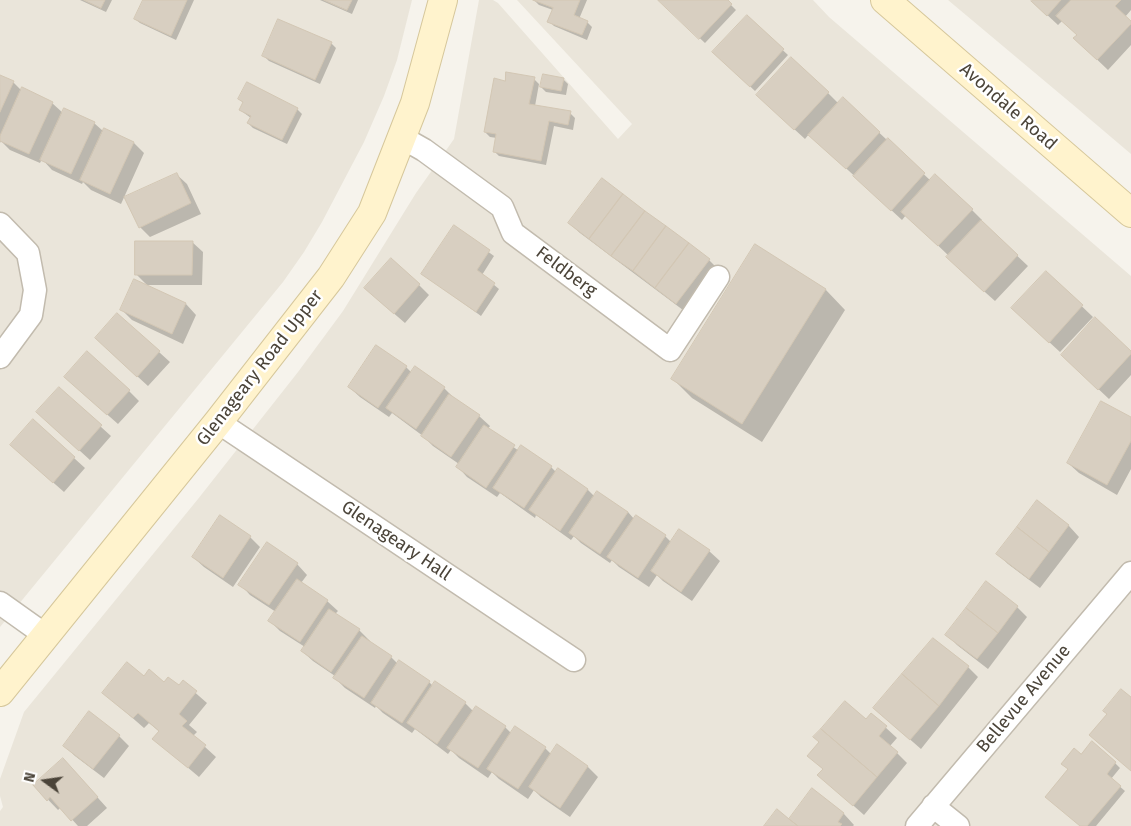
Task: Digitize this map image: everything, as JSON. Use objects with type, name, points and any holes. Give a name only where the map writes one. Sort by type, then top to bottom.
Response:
[{"type":"main road","name":"Glenageary Road Upper","points":[[0,692],[218,422],[331,277],[372,213],[415,103],[443,0]]},
{"type":"main road","name":"Avondale Road","points":[[884,0],[1131,213]]},
{"type":"street","name":"Feldberg","points":[[401,137],[424,150],[502,207],[513,233],[670,350],[718,277]]},
{"type":"street","points":[[0,224],[28,253],[35,290],[31,315],[0,357]]},
{"type":"street","name":"Glenageary Hall","points":[[218,422],[574,660]]},
{"type":"street","name":"Bellevue Avenue","points":[[916,826],[1131,573]]},
{"type":"street","points":[[0,603],[45,635]]},
{"type":"street","points":[[933,806],[958,826]]},
{"type":"shaded area","points":[[0,0],[412,0],[397,60],[384,96],[364,142],[304,252],[283,282],[0,627]]},
{"type":"shaded area","points":[[479,0],[493,0],[498,3],[618,139],[632,124],[517,0],[813,0],[829,17],[1131,276],[1131,826],[0,826],[0,811],[3,807],[0,796],[0,779],[24,712],[198,499],[298,372],[343,311],[416,193],[454,139]]},
{"type":"shaded area","points":[[948,0],[1131,0],[1131,154],[1078,109]]},
{"type":"building","points":[[84,0],[105,0],[101,8]]},
{"type":"building","points":[[143,0],[187,0],[171,36],[134,19]]},
{"type":"building","points":[[324,0],[352,0],[347,10]]},
{"type":"building","points":[[533,0],[580,0],[574,15],[588,21],[582,35],[547,22],[553,8]]},
{"type":"building","points":[[658,0],[728,0],[732,4],[699,39]]},
{"type":"building","points":[[1032,0],[1061,0],[1047,16]]},
{"type":"building","points":[[1071,0],[1121,0],[1115,6],[1131,21],[1131,24],[1097,60],[1073,38],[1077,35],[1056,16]]},
{"type":"building","points":[[747,15],[784,49],[750,87],[712,52]]},
{"type":"building","points":[[278,19],[332,42],[315,80],[262,56]]},
{"type":"building","points":[[791,57],[829,92],[794,130],[756,95]]},
{"type":"building","points":[[506,72],[535,77],[529,104],[571,111],[568,125],[549,121],[541,161],[493,152],[496,134],[484,132],[494,78],[505,81]]},
{"type":"building","points":[[543,74],[564,78],[561,91],[540,87]]},
{"type":"building","points":[[0,75],[14,81],[0,112]]},
{"type":"building","points":[[247,82],[298,108],[282,140],[247,123],[251,116],[239,110],[243,102],[238,99]]},
{"type":"building","points":[[22,87],[53,102],[29,154],[0,141],[0,136]]},
{"type":"building","points":[[843,97],[880,132],[846,169],[808,135]]},
{"type":"building","points":[[64,108],[95,122],[71,174],[40,160]]},
{"type":"building","points":[[104,128],[134,142],[110,194],[80,180]]},
{"type":"building","points":[[888,138],[925,173],[891,211],[853,176]]},
{"type":"building","points":[[177,173],[191,203],[139,228],[124,197]]},
{"type":"building","points":[[935,174],[973,209],[938,246],[901,212]]},
{"type":"building","points":[[602,178],[623,194],[589,239],[568,223]]},
{"type":"building","points":[[623,194],[645,211],[611,256],[589,239]]},
{"type":"building","points":[[645,211],[666,226],[633,271],[611,256]]},
{"type":"building","points":[[981,220],[1018,255],[984,292],[946,257]]},
{"type":"building","points":[[454,225],[490,250],[477,270],[495,283],[476,312],[421,274]]},
{"type":"building","points":[[666,226],[689,243],[655,288],[633,271]]},
{"type":"building","points":[[135,241],[193,241],[192,275],[135,275]]},
{"type":"building","points":[[689,243],[710,259],[676,304],[655,288]]},
{"type":"building","points":[[755,244],[826,289],[742,424],[671,379]]},
{"type":"building","points":[[391,258],[420,284],[394,314],[364,288]]},
{"type":"building","points":[[1046,271],[1083,305],[1049,343],[1011,308]]},
{"type":"building","points":[[134,279],[186,303],[172,334],[120,310]]},
{"type":"building","points":[[117,313],[160,351],[137,377],[95,338]]},
{"type":"building","points":[[1095,317],[1131,351],[1131,354],[1098,390],[1061,355]]},
{"type":"building","points":[[376,345],[407,366],[378,408],[348,387]]},
{"type":"building","points":[[87,351],[130,390],[107,415],[64,377]]},
{"type":"building","points":[[415,366],[445,387],[416,429],[386,408]]},
{"type":"building","points":[[59,387],[102,425],[79,451],[36,412]]},
{"type":"building","points":[[449,394],[480,415],[451,457],[421,436]]},
{"type":"building","points":[[1101,401],[1131,417],[1131,441],[1107,485],[1067,463]]},
{"type":"building","points":[[33,419],[75,457],[53,483],[10,445]]},
{"type":"building","points":[[484,425],[515,445],[486,488],[456,467]]},
{"type":"building","points":[[521,445],[552,466],[524,508],[493,488]]},
{"type":"building","points":[[558,468],[588,489],[560,531],[529,510]]},
{"type":"building","points":[[597,491],[628,512],[600,554],[569,533]]},
{"type":"building","points":[[1037,500],[1069,525],[1049,552],[1017,527]]},
{"type":"building","points":[[220,515],[251,536],[223,578],[192,557]]},
{"type":"building","points":[[636,515],[666,535],[638,578],[607,557]]},
{"type":"building","points":[[1017,527],[1049,552],[1029,579],[996,554]]},
{"type":"building","points":[[679,529],[710,550],[681,592],[651,571]]},
{"type":"building","points":[[267,542],[298,563],[269,605],[238,585]]},
{"type":"building","points":[[297,579],[328,600],[300,642],[268,621]]},
{"type":"building","points":[[986,581],[1018,606],[998,633],[966,608]]},
{"type":"building","points":[[966,608],[998,633],[977,659],[945,635]]},
{"type":"building","points":[[329,609],[360,629],[331,672],[301,651]]},
{"type":"building","points":[[362,636],[392,656],[364,698],[333,678]]},
{"type":"building","points":[[933,638],[969,666],[939,706],[902,674]]},
{"type":"building","points":[[399,660],[430,681],[402,723],[371,703]]},
{"type":"building","points":[[127,662],[144,676],[149,669],[164,682],[168,677],[179,685],[183,680],[197,691],[179,714],[187,721],[182,726],[206,745],[188,768],[152,739],[159,731],[138,713],[133,718],[102,693]]},
{"type":"building","points":[[902,674],[939,706],[910,740],[873,708]]},
{"type":"building","points":[[435,681],[466,702],[437,744],[407,723]]},
{"type":"building","points":[[1121,689],[1131,697],[1131,771],[1089,735],[1107,714],[1103,711]]},
{"type":"building","points":[[845,701],[866,719],[871,713],[887,726],[879,736],[898,752],[877,777],[821,729]]},
{"type":"building","points":[[476,706],[506,726],[478,768],[447,748]]},
{"type":"building","points":[[89,711],[120,735],[93,769],[63,746]]},
{"type":"building","points":[[515,726],[546,747],[518,789],[487,769]]},
{"type":"building","points":[[821,729],[877,777],[853,806],[817,775],[823,769],[807,756],[819,742],[813,737]]},
{"type":"building","points":[[1092,741],[1116,762],[1107,774],[1121,786],[1087,826],[1080,826],[1045,797],[1068,769],[1061,764],[1074,748],[1081,754]]},
{"type":"building","points":[[557,744],[588,766],[560,808],[529,787]]},
{"type":"building","points":[[63,758],[98,797],[71,821],[50,797],[47,801],[33,785]]},
{"type":"building","points":[[812,788],[844,813],[838,822],[842,824],[840,826],[798,826],[789,819]]},
{"type":"building","points":[[777,809],[789,819],[798,826],[764,826]]}]
